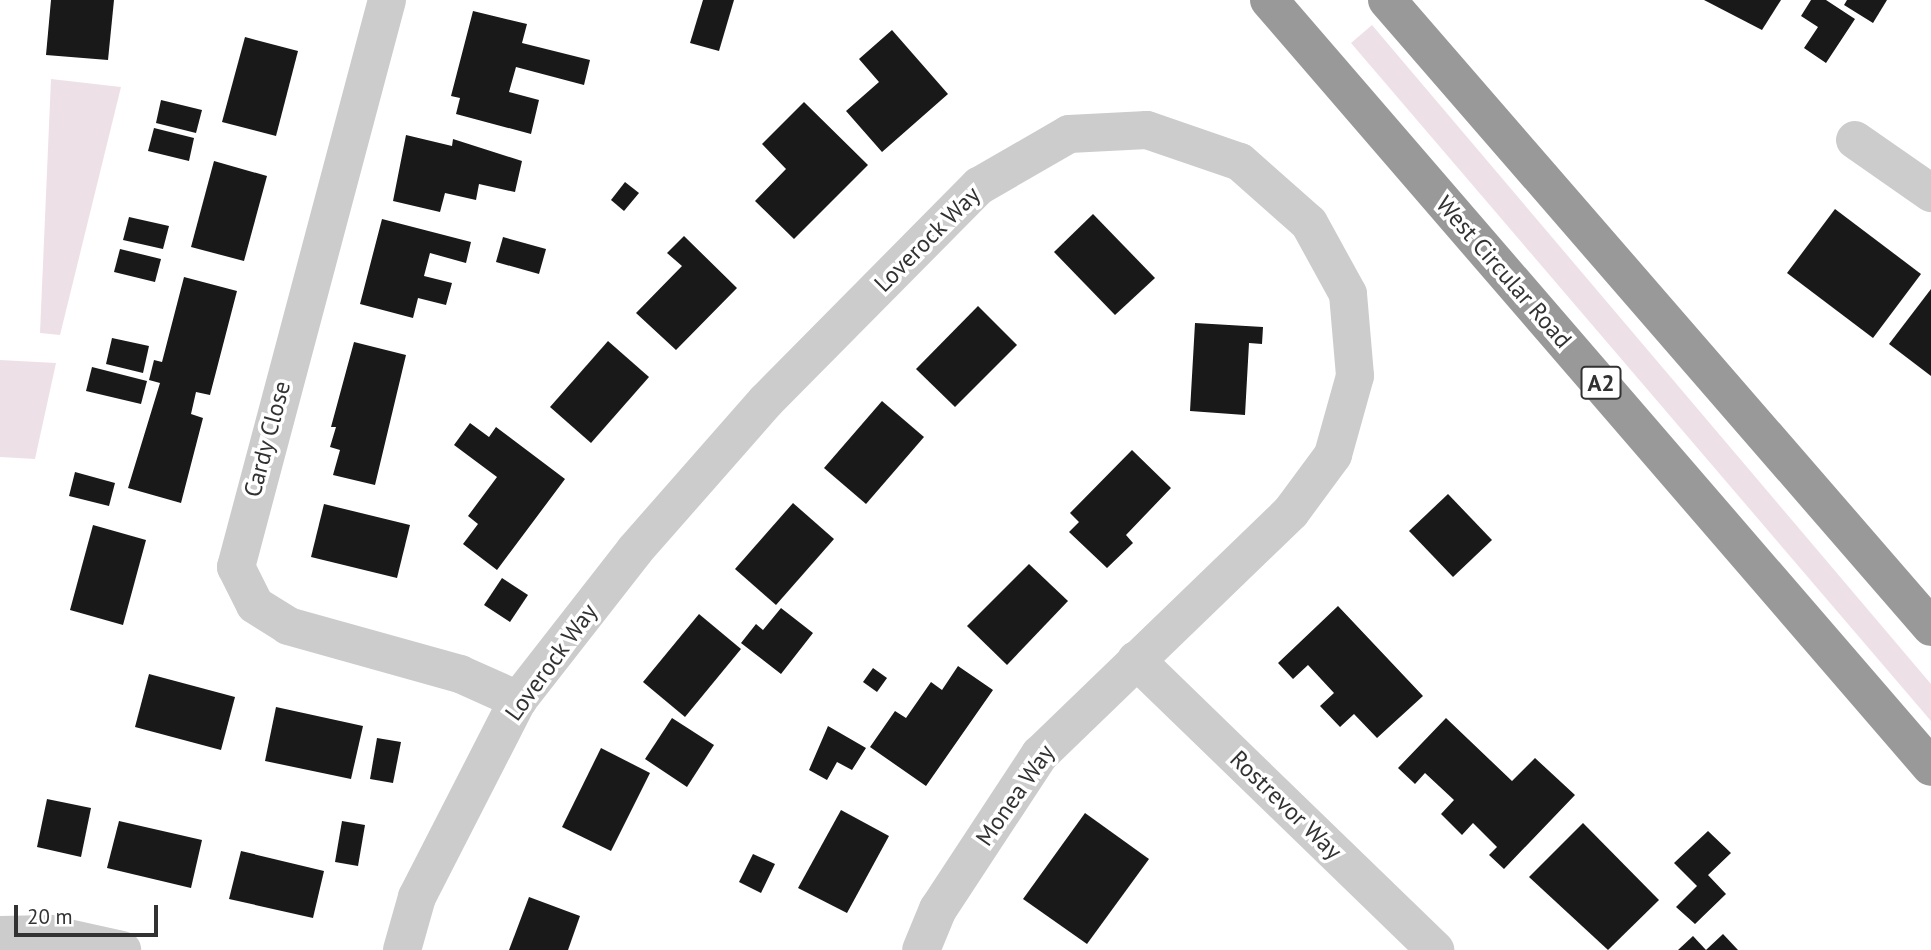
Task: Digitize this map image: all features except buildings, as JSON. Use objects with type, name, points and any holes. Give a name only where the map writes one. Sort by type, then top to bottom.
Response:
[{"type":"highway","name":"West Circular Road","points":[[1269,0],[1931,767]]},
{"type":"highway","points":[[1387,0],[1931,627]]},
{"type":"street","name":"Cardy Close","points":[[387,0],[236,567],[255,605],[288,626],[460,674],[518,700]]},
{"type":"street","name":"Loverock Way","points":[[402,950],[417,897],[518,700],[635,550],[766,401],[979,186],[1069,134],[1147,130],[1240,162],[1309,223],[1348,294],[1355,376],[1333,455],[1292,512],[1136,660]]},
{"type":"street","points":[[1855,141],[1931,193]]},
{"type":"street","name":"Rostrevor Way","points":[[1136,660],[1414,943]]},
{"type":"street","name":"Monea Way","points":[[921,950],[938,909],[1040,754],[1136,660]]},
{"type":"street","points":[[0,935],[50,934],[122,950]]},
{"type":"shaded area","points":[[1372,25],[1931,684],[1931,721],[1351,43]]},
{"type":"shaded area","points":[[51,79],[121,87],[60,335],[40,333]]},
{"type":"shaded area","points":[[0,360],[56,363],[35,459],[0,457]]}]
